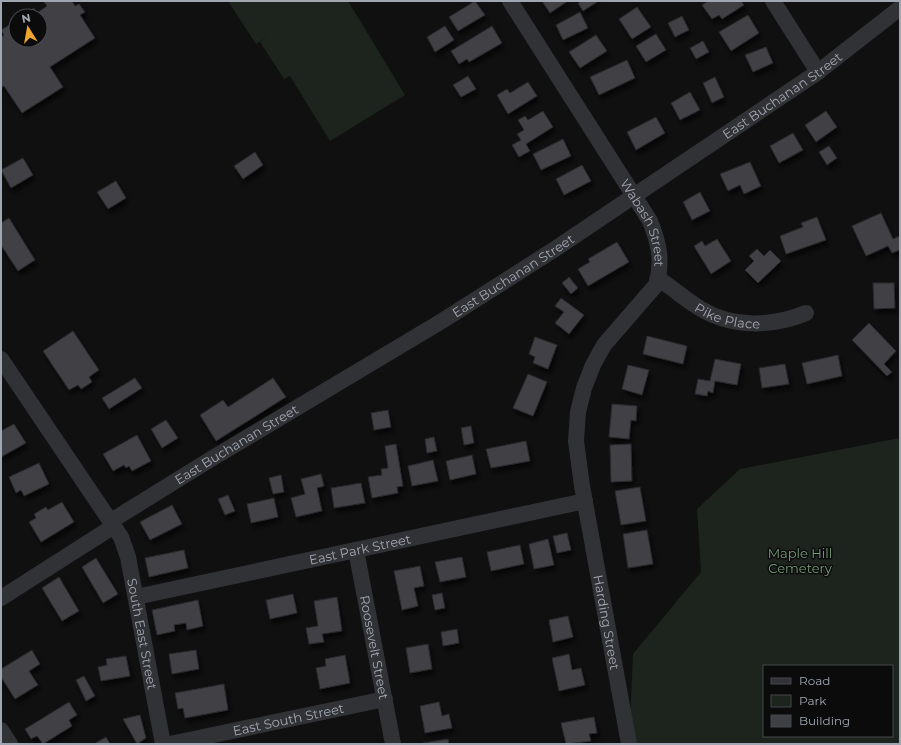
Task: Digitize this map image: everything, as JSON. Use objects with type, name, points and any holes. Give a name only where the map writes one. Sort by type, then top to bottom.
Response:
[{"type":"street","name":"Wabash Street","points":[[510,1],[650,221],[656,236],[660,254],[656,285],[648,297],[604,345],[584,388],[578,412],[576,441],[585,501]]},
{"type":"street","points":[[773,1],[818,72]]},
{"type":"street","name":"East Buchanan Street","points":[[1,598],[211,459],[442,321],[634,197],[726,133],[818,72],[900,8]]},
{"type":"street","name":"Pike Place","points":[[658,278],[702,309],[736,322],[773,323],[789,320],[806,313]]},
{"type":"street","name":"South East Street","points":[[1,358],[48,431],[121,537],[128,557],[163,744]]},
{"type":"street","name":"East Park Street","points":[[136,597],[585,501]]},
{"type":"street","name":"Harding Street","points":[[585,501],[629,744]]},
{"type":"street","name":"Roosevelt Street","points":[[356,550],[393,744]]},
{"type":"street","name":"East South Street","points":[[170,744],[385,699]]},
{"type":"street","points":[[1,730],[10,744]]},
{"type":"green space","points":[[228,1],[348,1],[405,95],[330,141],[290,76],[284,79],[260,42],[268,36],[256,44]]},
{"type":"green space","name":"Maple Hill Cemetery","points":[[900,438],[900,744],[629,744],[633,654],[701,572],[697,509],[740,469]]},
{"type":"building","points":[[72,1],[75,6],[79,4],[85,12],[80,15],[95,38],[50,67],[63,87],[22,113],[4,86],[1,88],[1,37],[4,35],[1,30],[8,26],[8,48],[48,48],[48,8],[44,8],[47,6],[44,2]]},
{"type":"building","points":[[475,1],[485,15],[458,31],[449,17]]},
{"type":"building","points":[[542,1],[568,1],[550,13]]},
{"type":"building","points":[[581,1],[597,2],[583,11],[578,3]]},
{"type":"building","points":[[708,1],[741,1],[744,5],[722,19],[719,15],[712,19],[702,5]]},
{"type":"building","points":[[637,7],[651,27],[632,39],[619,19]]},
{"type":"building","points":[[580,12],[588,28],[563,40],[556,25]]},
{"type":"building","points":[[748,15],[759,33],[731,51],[719,32]]},
{"type":"building","points":[[682,16],[689,30],[675,37],[668,23]]},
{"type":"building","points":[[445,26],[454,40],[435,52],[427,37]]},
{"type":"building","points":[[492,26],[502,43],[469,62],[467,59],[459,64],[451,51]]},
{"type":"building","points":[[656,34],[666,50],[646,62],[636,46]]},
{"type":"building","points":[[596,35],[607,51],[580,68],[569,52]]},
{"type":"building","points":[[703,41],[709,52],[696,59],[690,48]]},
{"type":"building","points":[[766,47],[773,63],[753,72],[745,55]]},
{"type":"building","points":[[627,60],[635,78],[599,95],[590,77]]},
{"type":"building","points":[[468,76],[476,89],[461,97],[453,85]]},
{"type":"building","points":[[715,77],[724,97],[712,103],[703,83]]},
{"type":"building","points":[[528,82],[537,96],[508,114],[497,95],[507,89],[510,93]]},
{"type":"building","points":[[690,92],[700,110],[680,120],[671,103]]},
{"type":"building","points":[[543,111],[553,127],[526,144],[530,151],[519,157],[512,145],[521,140],[517,134],[524,130],[518,120],[525,116],[528,120]]},
{"type":"building","points":[[826,111],[837,127],[816,142],[805,125]]},
{"type":"building","points":[[656,117],[665,133],[636,150],[627,132]]},
{"type":"building","points":[[793,133],[803,150],[779,163],[770,146]]},
{"type":"building","points":[[563,139],[571,156],[541,170],[533,154]]},
{"type":"building","points":[[829,146],[837,158],[827,165],[819,152]]},
{"type":"building","points":[[255,152],[263,165],[243,179],[234,166]]},
{"type":"building","points":[[23,158],[33,175],[11,188],[1,170]]},
{"type":"building","points":[[750,162],[761,186],[744,194],[740,185],[728,191],[720,174]]},
{"type":"building","points":[[582,165],[591,181],[564,195],[556,179]]},
{"type":"building","points":[[116,181],[126,198],[108,209],[97,192]]},
{"type":"building","points":[[700,192],[710,211],[692,220],[683,202]]},
{"type":"building","points":[[881,213],[893,239],[900,236],[900,250],[892,253],[888,246],[866,256],[852,226]]},
{"type":"building","points":[[817,217],[826,240],[786,254],[780,236],[803,227],[801,223]]},
{"type":"building","points":[[9,218],[35,260],[18,271],[1,245],[1,223]]},
{"type":"building","points":[[717,239],[731,261],[711,274],[694,246],[702,241],[705,246]]},
{"type":"building","points":[[617,242],[629,262],[588,286],[578,269],[590,262],[588,259]]},
{"type":"building","points":[[757,249],[764,256],[770,250],[781,261],[758,283],[745,270],[754,261],[749,256]]},
{"type":"building","points":[[569,277],[578,288],[571,294],[562,283]]},
{"type":"building","points":[[873,283],[894,283],[895,308],[874,309]]},
{"type":"building","points":[[561,298],[584,315],[569,334],[555,323],[564,312],[555,306]]},
{"type":"building","points":[[869,323],[896,351],[884,364],[892,372],[887,376],[852,340]]},
{"type":"building","points":[[73,331],[99,370],[89,377],[92,382],[81,389],[78,385],[69,390],[43,351]]},
{"type":"building","points":[[647,336],[687,346],[683,364],[643,354]]},
{"type":"building","points":[[535,337],[557,345],[548,369],[533,363],[535,357],[529,354]]},
{"type":"building","points":[[838,355],[842,376],[807,384],[802,363]]},
{"type":"building","points":[[715,359],[741,364],[737,385],[715,381],[713,393],[708,391],[707,396],[695,394],[698,379],[710,381]]},
{"type":"building","points":[[785,364],[789,384],[762,388],[759,368]]},
{"type":"building","points":[[628,365],[649,370],[642,395],[622,389]]},
{"type":"building","points":[[528,374],[547,382],[533,416],[513,408]]},
{"type":"building","points":[[135,378],[142,388],[109,409],[102,398]]},
{"type":"building","points":[[273,378],[286,397],[216,441],[200,415],[223,400],[228,407]]},
{"type":"building","points":[[612,404],[637,406],[636,421],[631,420],[629,439],[609,437]]},
{"type":"building","points":[[388,410],[391,427],[374,430],[371,413]]},
{"type":"building","points":[[166,420],[178,438],[162,448],[151,429]]},
{"type":"building","points":[[14,424],[26,443],[1,457],[1,431]]},
{"type":"building","points":[[471,426],[474,443],[464,445],[461,428]]},
{"type":"building","points":[[137,435],[151,461],[132,471],[129,466],[126,468],[124,465],[113,471],[103,454]]},
{"type":"building","points":[[434,437],[437,451],[427,453],[425,439]]},
{"type":"building","points":[[526,441],[530,461],[491,468],[486,449]]},
{"type":"building","points":[[396,444],[403,486],[397,487],[398,493],[372,498],[368,477],[382,475],[381,469],[388,468],[385,446]]},
{"type":"building","points":[[631,444],[632,481],[611,482],[610,445]]},
{"type":"building","points":[[472,455],[476,474],[450,480],[446,461]]},
{"type":"building","points":[[433,460],[438,481],[412,486],[408,466]]},
{"type":"building","points":[[39,463],[49,484],[24,496],[21,490],[16,493],[9,477]]},
{"type":"building","points":[[321,474],[324,486],[317,488],[322,511],[296,517],[291,498],[305,494],[301,479]]},
{"type":"building","points":[[281,475],[284,492],[273,494],[269,478]]},
{"type":"building","points":[[361,483],[365,503],[334,508],[331,488]]},
{"type":"building","points":[[640,487],[646,521],[621,525],[615,491]]},
{"type":"building","points":[[228,495],[235,511],[225,515],[218,499]]},
{"type":"building","points":[[274,498],[278,517],[251,523],[247,504]]},
{"type":"building","points":[[62,502],[74,522],[41,542],[29,522],[36,518],[34,514],[46,507],[48,510]]},
{"type":"building","points":[[172,505],[182,524],[150,540],[140,522]]},
{"type":"building","points":[[647,530],[653,564],[628,568],[623,534]]},
{"type":"building","points":[[567,533],[571,550],[557,553],[553,536]]},
{"type":"building","points":[[548,539],[554,565],[534,569],[529,544]]},
{"type":"building","points":[[520,545],[524,564],[491,571],[487,552]]},
{"type":"building","points":[[184,550],[188,568],[149,577],[145,558]]},
{"type":"building","points":[[462,557],[466,577],[440,582],[435,562]]},
{"type":"building","points":[[96,558],[118,594],[103,603],[82,567]]},
{"type":"building","points":[[420,566],[424,586],[414,588],[418,606],[402,610],[394,571]]},
{"type":"building","points":[[59,577],[79,611],[62,621],[42,588]]},
{"type":"building","points":[[442,593],[445,608],[435,610],[432,595]]},
{"type":"building","points":[[293,594],[297,613],[270,619],[266,600]]},
{"type":"building","points":[[337,597],[342,631],[322,634],[324,642],[309,644],[306,628],[318,626],[314,601]]},
{"type":"building","points":[[198,600],[203,626],[187,630],[186,623],[174,625],[175,631],[157,635],[152,610]]},
{"type":"building","points":[[568,616],[573,637],[553,642],[549,620]]},
{"type":"building","points":[[457,629],[459,643],[443,646],[441,632]]},
{"type":"building","points":[[428,644],[432,669],[410,673],[406,648]]},
{"type":"building","points":[[32,650],[40,664],[29,671],[38,685],[15,699],[1,677],[1,669]]},
{"type":"building","points":[[196,650],[199,669],[172,674],[169,654]]},
{"type":"building","points":[[569,654],[572,670],[581,668],[585,685],[559,691],[552,658]]},
{"type":"building","points":[[345,655],[350,683],[320,689],[316,668],[326,666],[325,659]]},
{"type":"building","points":[[126,656],[130,676],[101,681],[98,667],[107,665],[106,659]]},
{"type":"building","points":[[84,676],[95,696],[86,701],[76,680]]},
{"type":"building","points":[[224,684],[228,710],[185,718],[183,708],[178,709],[175,693]]},
{"type":"building","points":[[69,702],[77,715],[69,720],[72,726],[43,744],[37,736],[31,739],[25,729]]},
{"type":"building","points":[[439,702],[442,716],[449,714],[452,728],[425,733],[420,706]]},
{"type":"building","points":[[140,715],[146,738],[137,744],[123,719]]},
{"type":"building","points":[[594,717],[597,733],[589,734],[591,741],[566,744],[561,723]]},
{"type":"building","points":[[106,737],[110,744],[94,744]]},
{"type":"building","points":[[448,739],[449,744],[423,744],[423,743]]}]
